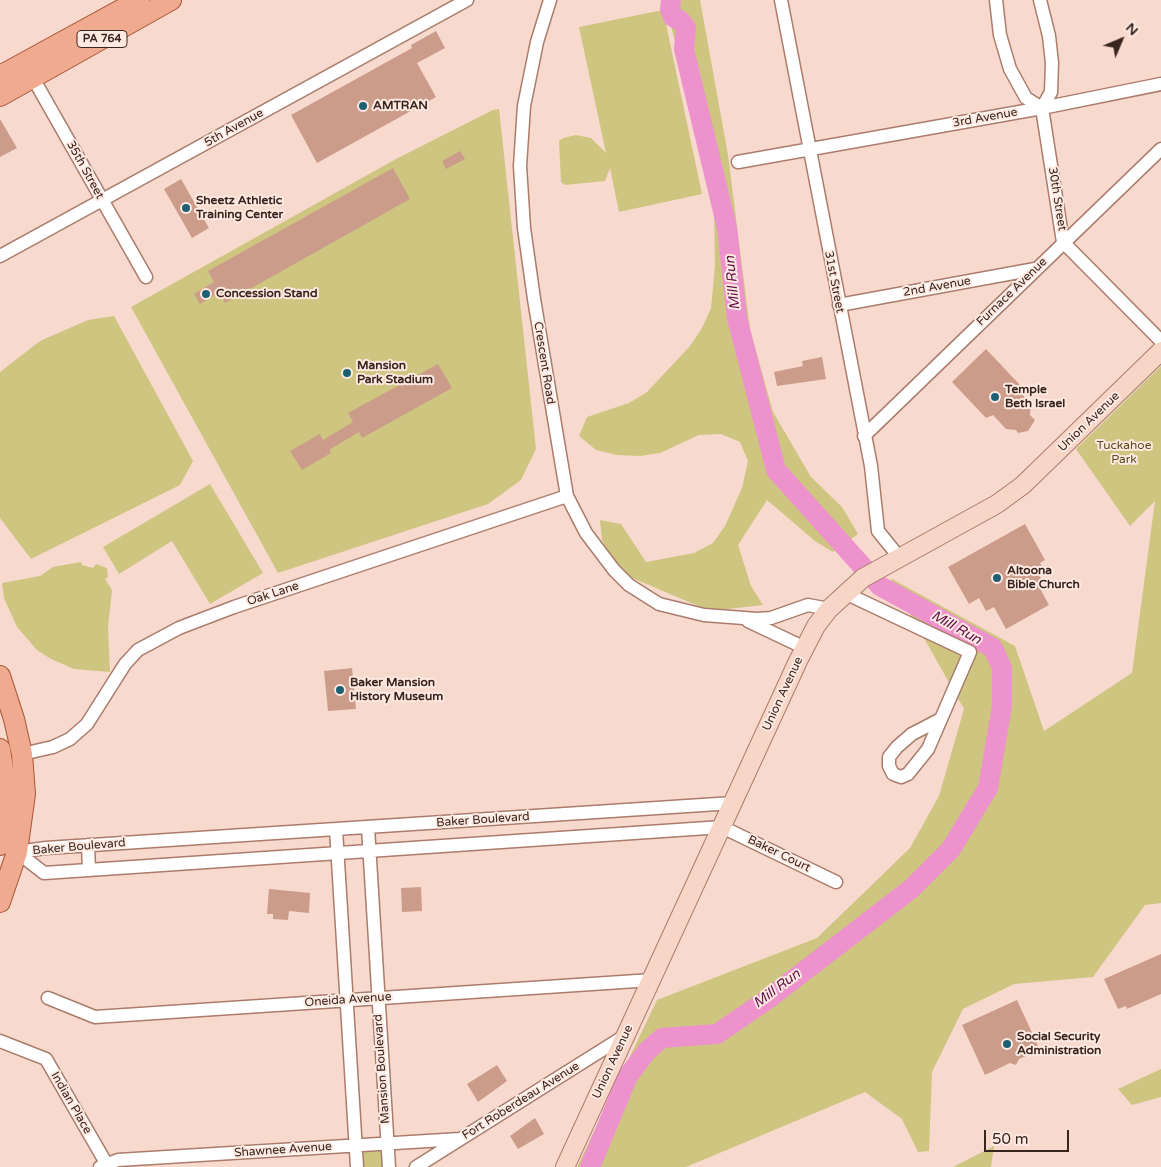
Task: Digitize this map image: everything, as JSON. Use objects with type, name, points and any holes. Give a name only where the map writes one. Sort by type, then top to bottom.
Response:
[{"type":"main road","name":"PA 764","points":[[0,96],[29,70],[138,0]]},
{"type":"main road","name":"PA 764","points":[[0,76],[29,70],[171,0]]},
{"type":"main road","name":"Union Avenue","points":[[565,1167],[805,648],[829,609],[845,593],[870,574],[990,508],[1023,485],[1161,351]]},
{"type":"main road","points":[[0,676],[14,720],[22,754],[25,794],[4,845]]},
{"type":"main road","points":[[0,749],[6,788],[0,902]]},
{"type":"street","name":"5th Avenue","points":[[0,256],[467,0]]},
{"type":"street","name":"Crescent Road","points":[[550,0],[537,42],[524,106],[521,174],[524,228],[534,299],[567,496],[586,533],[600,553],[629,585],[644,596],[677,610],[744,619],[771,618],[808,605],[829,609]]},
{"type":"street","name":"31st Street","points":[[780,0],[870,466],[878,531],[899,557]]},
{"type":"street","points":[[996,0],[1000,35],[1010,68],[1026,98],[1042,108]]},
{"type":"street","name":"30th Street","points":[[1040,0],[1049,36],[1052,63],[1050,92],[1042,108],[1063,242],[1161,341]]},
{"type":"street","name":"35th Street","points":[[29,70],[146,277]]},
{"type":"street","name":"3rd Avenue","points":[[738,162],[1042,108],[1161,84]]},
{"type":"street","name":"Furnace Avenue","points":[[864,436],[1161,149]]},
{"type":"street","name":"2nd Avenue","points":[[839,305],[1035,269]]},
{"type":"street","name":"Oak Lane","points":[[22,754],[53,747],[70,739],[87,724],[125,664],[138,650],[179,628],[567,496]]},
{"type":"street","points":[[845,593],[970,652],[941,719],[928,749],[919,763],[908,774],[901,777],[893,774],[889,766],[889,757],[897,747],[912,734],[941,719]]},
{"type":"street","name":"Crescent Road","points":[[744,619],[805,648]]},
{"type":"street","name":"Baker Boulevard","points":[[4,845],[88,845],[733,803]]},
{"type":"street","name":"Mansion Boulevard","points":[[368,827],[377,998],[389,1167]]},
{"type":"street","name":"Baker Boulevard","points":[[4,845],[44,873],[722,827]]},
{"type":"street","name":"Baker Court","points":[[722,827],[836,882]]},
{"type":"street","points":[[336,829],[357,1167]]},
{"type":"street","points":[[88,845],[89,870]]},
{"type":"street","name":"Oneida Avenue","points":[[48,998],[95,1017],[652,980]]},
{"type":"street","name":"Fort Roberdeau Avenue","points":[[416,1167],[626,1035]]},
{"type":"street","name":"Indian Place","points":[[0,1041],[46,1059],[103,1165]]},
{"type":"street","name":"Shawnee Avenue","points":[[103,1165],[118,1160],[460,1139]]},
{"type":"green space","points":[[664,0],[700,0],[728,155],[750,329],[773,412],[811,477],[842,507],[858,534],[833,552],[815,541],[767,500],[738,545],[751,586],[763,605],[710,611],[630,577],[612,559],[602,540],[600,520],[621,524],[646,562],[694,553],[713,543],[725,526],[742,488],[748,461],[740,442],[721,434],[699,435],[660,453],[640,456],[617,455],[596,450],[579,436],[587,417],[629,403],[647,392],[690,346],[702,328],[711,308],[715,266],[714,206],[684,75]]},
{"type":"green space","points":[[663,10],[702,194],[619,212],[610,168],[605,181],[565,185],[561,182],[559,141],[563,138],[576,135],[591,138],[606,153],[579,27]]},
{"type":"green space","name":"Mansion Park Stadium","points":[[499,109],[536,449],[521,480],[488,504],[278,573],[131,307],[396,159],[493,110]]},
{"type":"green space","points":[[114,316],[193,461],[180,485],[31,559],[0,518],[0,372],[40,341],[88,320]]},
{"type":"green space","name":"Tuckahoe Park","points":[[1161,366],[1161,903],[1145,905],[1093,977],[1014,984],[963,1009],[932,1072],[929,1151],[918,1152],[902,1119],[865,1092],[686,1167],[577,1167],[657,1000],[817,938],[910,848],[939,796],[964,709],[890,578],[1015,646],[1044,731],[1132,673],[1155,501],[1130,526],[1076,449]]},
{"type":"green space","points":[[210,484],[263,573],[210,604],[172,541],[119,574],[103,547]]},
{"type":"green space","points":[[81,562],[82,565],[93,568],[96,564],[107,568],[108,577],[105,579],[112,590],[108,627],[110,672],[74,669],[51,659],[37,650],[17,627],[4,598],[2,583],[40,576],[53,567]]},
{"type":"green space","points":[[1161,1069],[1161,1097],[1132,1105],[1118,1089]]},
{"type":"green space","points":[[994,1146],[991,1167],[953,1167]]},
{"type":"green space","points":[[382,1148],[384,1167],[362,1167],[362,1151]]},
{"type":"building","name":"AMTRAN","points":[[436,31],[445,48],[417,63],[436,97],[317,163],[291,115],[412,48],[411,45]]},
{"type":"building","points":[[0,119],[17,148],[0,157]]},
{"type":"building","points":[[460,151],[465,159],[446,169],[442,161]]},
{"type":"building","points":[[393,168],[410,199],[225,303],[220,292],[200,304],[194,294],[214,282],[208,271]]},
{"type":"building","name":"Sheetz Athletic Training Center","points":[[181,179],[209,228],[192,238],[164,189]]},
{"type":"building","name":"Temple Beth Israel","points":[[986,349],[1021,386],[1017,389],[1031,404],[1030,415],[1035,420],[1028,431],[1018,433],[1016,430],[1006,429],[993,415],[986,418],[952,382]]},
{"type":"building","points":[[822,357],[826,379],[777,386],[774,372],[803,366],[802,361]]},
{"type":"building","points":[[438,364],[452,388],[362,438],[359,432],[329,450],[331,453],[302,470],[290,451],[320,434],[323,440],[353,422],[348,413]]},
{"type":"building","name":"Altoona Bible Church","points":[[1025,524],[1045,560],[1040,563],[1045,572],[1039,575],[1042,580],[1037,583],[1049,605],[1006,629],[994,607],[986,611],[979,598],[969,604],[948,567]]},
{"type":"building","name":"Baker Mansion History Museum","points":[[352,668],[356,709],[328,711],[324,671]]},
{"type":"building","points":[[421,887],[422,911],[402,912],[401,888]]},
{"type":"building","points":[[269,889],[310,893],[309,913],[289,911],[288,920],[273,919],[273,914],[267,914]]},
{"type":"building","points":[[1161,954],[1161,994],[1127,1009],[1126,1006],[1118,1009],[1104,979]]},
{"type":"building","points":[[1017,1000],[1040,1050],[1019,1059],[1016,1065],[1010,1063],[985,1075],[962,1025]]},
{"type":"building","points":[[497,1065],[507,1081],[478,1102],[467,1084]]},
{"type":"building","points":[[535,1118],[544,1134],[518,1149],[510,1136]]},
{"type":"waterway","name":"Mill Run","points":[[590,1167],[628,1076],[647,1051],[662,1038],[717,1034],[768,999],[911,889],[951,849],[988,788],[1002,706],[1002,668],[993,648],[880,586],[776,470],[737,318],[727,228],[684,49],[686,28],[681,21],[673,17],[670,9],[671,0]]},
{"type":"place","name":"AMTRAN","points":[[363,106]]},
{"type":"place","name":"Sheetz Athletic Training Center","points":[[186,208]]},
{"type":"place","name":"Concession Stand","points":[[206,294]]},
{"type":"place","name":"Mansion Park Stadium","points":[[347,373]]},
{"type":"place","name":"Temple Beth Israel","points":[[995,397]]},
{"type":"place","name":"Altoona Bible Church","points":[[997,578]]},
{"type":"place","name":"Baker Mansion History Museum","points":[[340,690]]},
{"type":"place","name":"Social Security Administration","points":[[1007,1044]]}]
